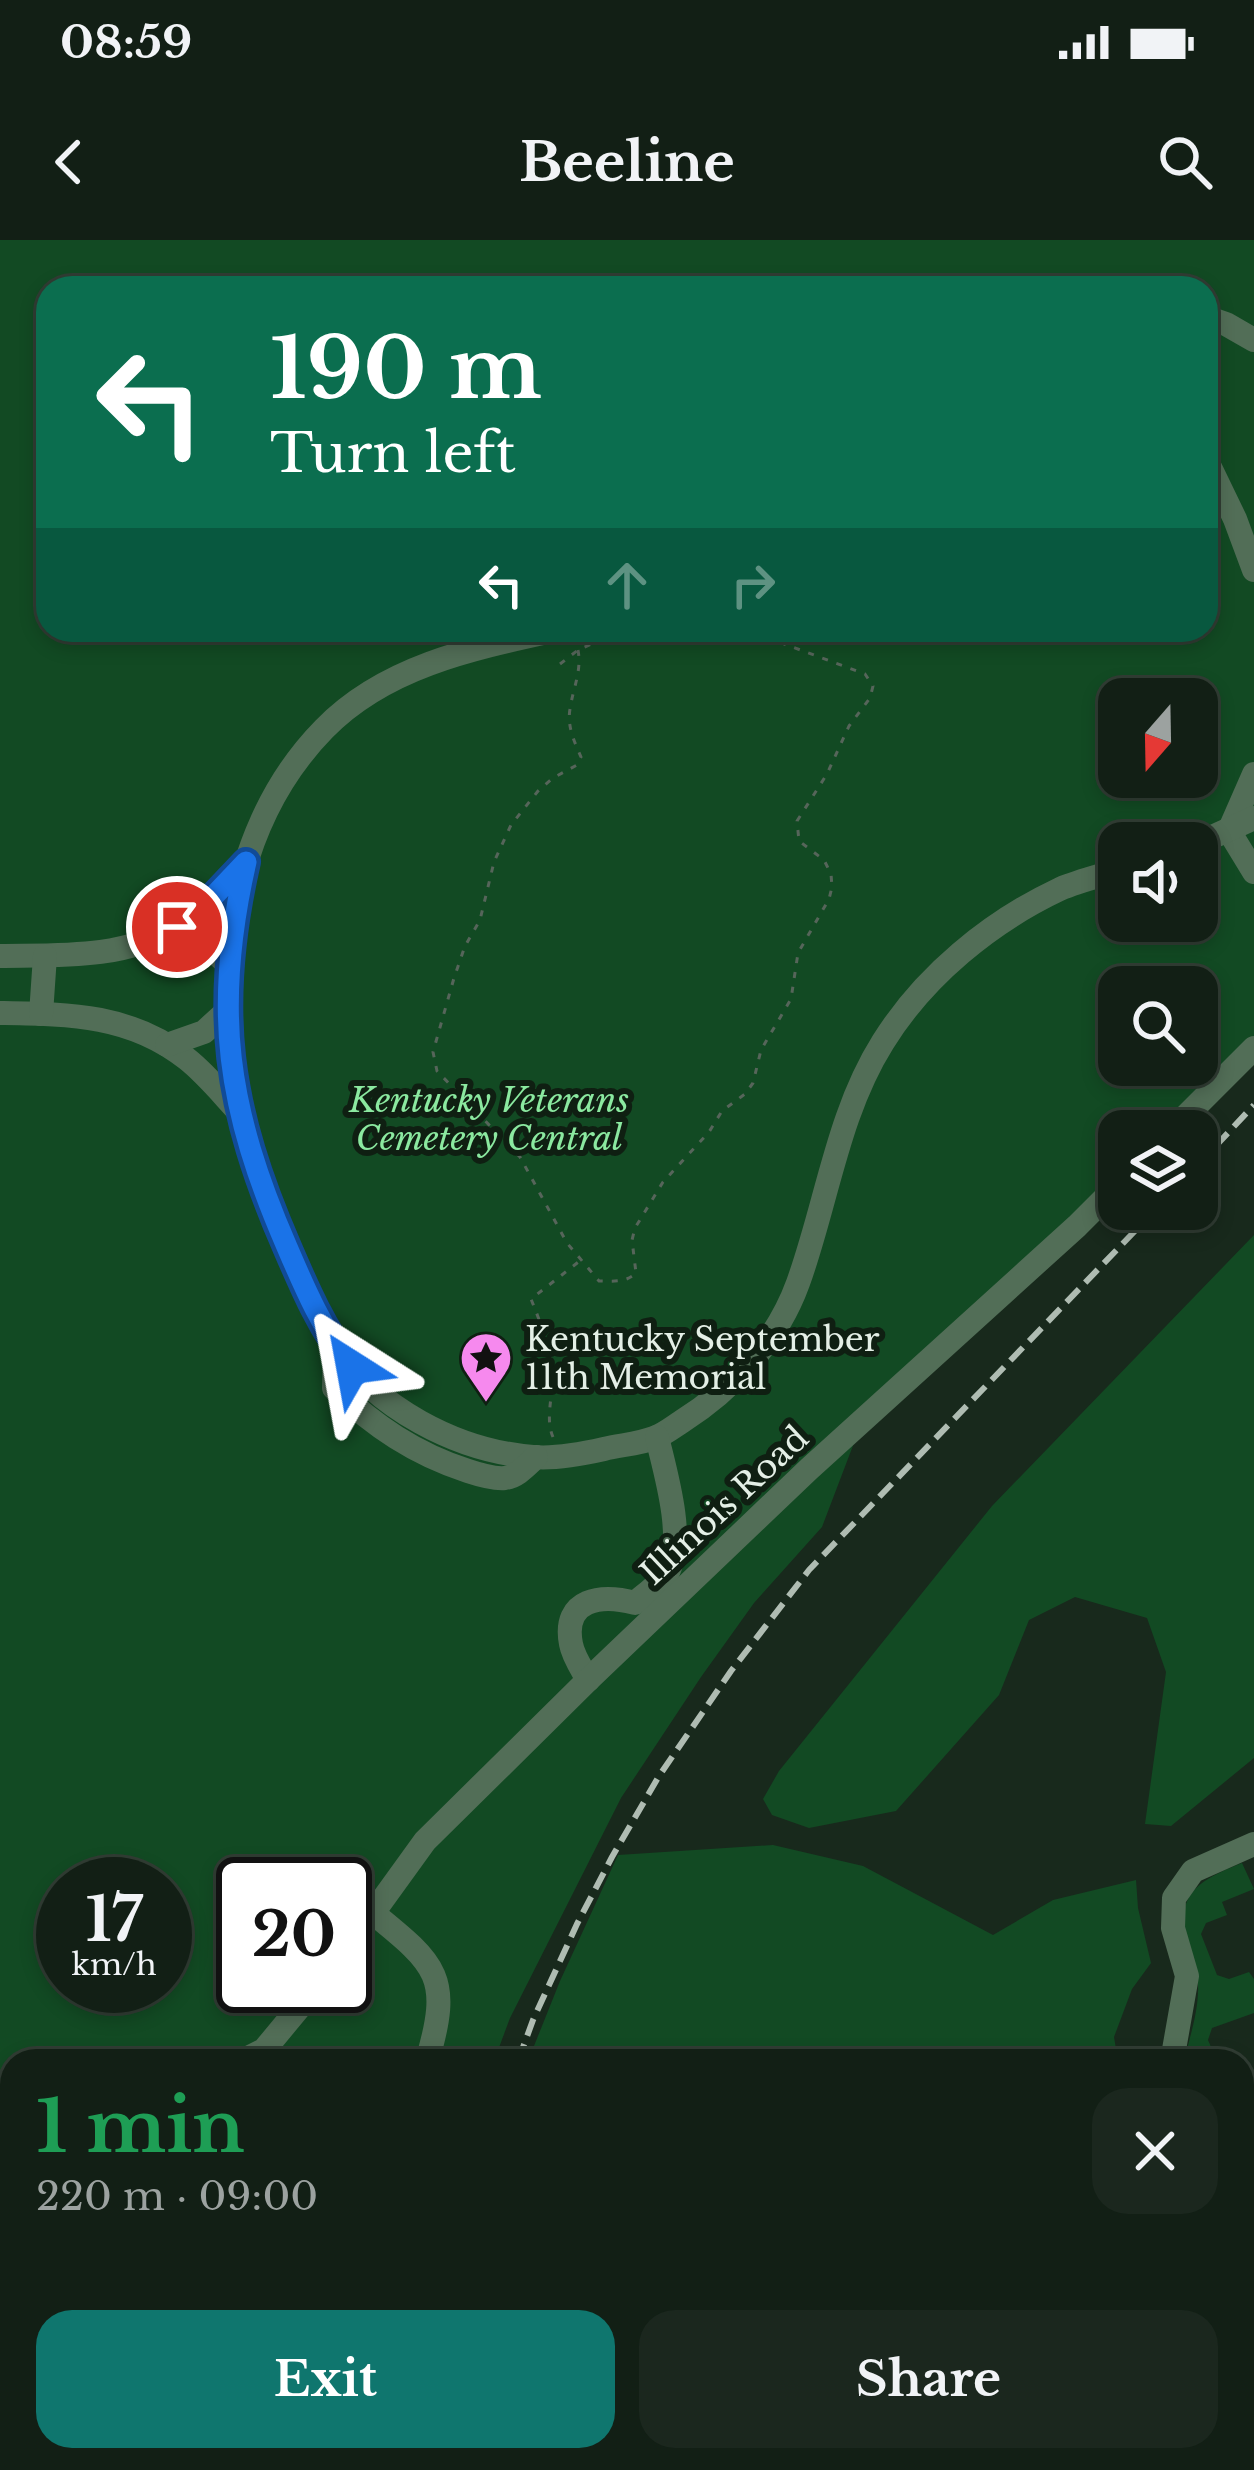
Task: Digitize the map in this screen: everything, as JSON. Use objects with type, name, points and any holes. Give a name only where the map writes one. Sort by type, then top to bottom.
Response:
[{"type":"street","points":[[1218,321],[1254,340]]},
{"type":"street","points":[[1218,485],[1254,571]]},
{"type":"street","points":[[508,642],[399,674],[359,698],[324,729],[287,774],[255,836],[236,905],[228,964],[228,1046],[239,1112],[264,1196],[314,1308],[335,1346],[383,1397],[421,1423],[458,1440],[496,1451],[549,1456],[587,1453],[657,1437],[702,1409],[737,1379],[768,1339],[796,1289],[848,1112],[884,1041],[909,1006],[972,942],[1063,888],[1098,877]]},
{"type":"street","points":[[1229,831],[1254,774]]},
{"type":"street","points":[[1218,835],[1254,818]]},
{"type":"street","points":[[1229,831],[1254,872]]},
{"type":"street","points":[[0,956],[117,951],[177,927],[246,862]]},
{"type":"street","points":[[177,927],[228,964]]},
{"type":"street","points":[[41,1014],[45,956]]},
{"type":"street","points":[[167,1045],[204,1032],[227,1011]]},
{"type":"street","points":[[0,1013],[82,1015],[138,1029],[190,1061],[239,1112]]},
{"type":"street","points":[[1192,1110],[1254,1048]]},
{"type":"street","name":"Illinois Road","points":[[373,1913],[425,1841],[588,1680],[792,1485],[1098,1205]]},
{"type":"street","points":[[588,1680],[571,1646],[575,1611],[589,1600],[610,1597],[635,1604],[669,1570],[675,1534],[672,1500],[657,1437]]},
{"type":"street","points":[[1174,2049],[1187,1976],[1173,1928],[1174,1898],[1193,1871],[1254,1844]]},
{"type":"street","points":[[373,1913],[418,1950],[437,1982],[439,2008],[430,2049]]},
{"type":"street","points":[[265,2049],[295,2013]]},
{"type":"path","points":[[560,664],[596,642]]},
{"type":"path","points":[[578,650],[580,664],[569,713],[581,757],[577,765],[538,791],[511,825],[494,862],[480,920],[454,977],[433,1052],[437,1071],[520,1157],[568,1244],[599,1281],[617,1282],[636,1274],[634,1228],[663,1182],[722,1111],[753,1083],[761,1050],[791,999],[798,953],[829,899],[830,874],[824,860],[799,841],[797,821],[873,686],[866,674],[779,642]]},
{"type":"path","points":[[549,1456],[552,1375],[548,1344],[531,1298],[581,1260]]},
{"type":"green space","name":"Kentucky Veterans Cemetery Central","points":[[0,240],[1254,240],[1254,1054],[1199,1110],[1098,1110],[1098,1209],[854,1443],[822,1527],[754,1603],[621,1798],[498,2049],[0,2049]]},
{"type":"green space","points":[[1254,1235],[1254,1758],[1171,1826],[1145,1824],[1166,1672],[1147,1618],[1075,1597],[1029,1620],[999,1695],[896,1811],[809,1828],[772,1815],[763,1799],[779,1771],[992,1506]]},
{"type":"green space","points":[[773,1845],[863,1866],[993,1935],[1053,1900],[1136,1880],[1151,1963],[1132,1989],[1114,2037],[1116,2049],[533,2049],[618,1855]]},
{"type":"green space","points":[[1242,1863],[1254,1889],[1222,1902],[1227,1915],[1206,1923],[1201,1934],[1217,1975],[1229,1979],[1249,1972],[1254,1979],[1254,2013],[1212,2028],[1208,2040],[1212,2049],[1187,2049],[1198,1994],[1184,1915],[1192,1893]]},
{"type":"railway","points":[[1218,1144],[1254,1105]]},
{"type":"railway","points":[[522,2049],[612,1857],[659,1776],[731,1671],[809,1570],[1136,1230]]},
{"type":"place","name":"Kentucky September 11th Memorial","points":[[486,1404]]},
{"type":"route","points":[[177,927],[246,862],[228,964],[228,1046],[239,1112],[264,1196],[314,1308],[352,1367]]}]
